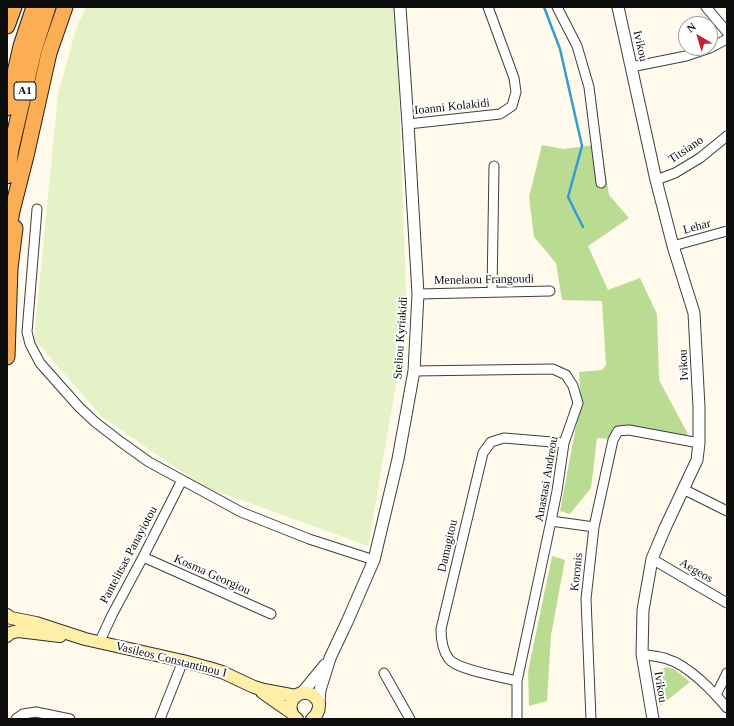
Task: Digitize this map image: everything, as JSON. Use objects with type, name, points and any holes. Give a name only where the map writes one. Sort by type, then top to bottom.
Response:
[{"type":"highway","points":[[7,26],[14,7]]},
{"type":"highway","name":"A1","points":[[7,108],[21,46],[34,7]]},
{"type":"highway","name":"A1","points":[[7,176],[11,149],[34,50],[48,7]]},
{"type":"highway","points":[[7,240],[12,212],[49,53],[65,7]]},
{"type":"highway","points":[[7,357],[10,268],[26,156]]},
{"type":"main road","name":"Vasileos Constantinou I","points":[[7,615],[11,618],[36,623],[85,639]]},
{"type":"main road","name":"Vasileos Constantinou I","points":[[7,636],[10,633],[18,631],[85,639],[183,661],[222,672],[254,687],[271,692],[299,694]]},
{"type":"main road","name":"Vasileos Constantinou I","points":[[254,687],[294,716]]},
{"type":"main road","points":[[294,716],[290,707],[292,701],[299,694],[310,694],[317,699],[324,719]]},
{"type":"main road","points":[[312,719],[317,715],[319,705]]},
{"type":"street","name":"Steliou Kyriakidi","points":[[319,705],[320,690],[330,658],[374,560],[398,459],[414,371],[418,294],[400,7]]},
{"type":"street","name":"Ioanni Kolakidi","points":[[408,124],[500,114],[512,106],[516,92],[514,78],[488,7]]},
{"type":"street","points":[[557,7],[577,46],[588,87],[601,183]]},
{"type":"street","name":"Ivikou","points":[[618,7],[656,180],[673,246],[694,313],[699,407],[699,443],[697,460],[665,528],[652,560],[643,610],[642,654],[653,719]]},
{"type":"street","points":[[706,7],[727,32]]},
{"type":"street","points":[[631,67],[686,56],[710,48],[727,39]]},
{"type":"street","name":"Titsiano","points":[[656,180],[675,173],[700,158],[727,136]]},
{"type":"street","points":[[492,292],[494,166]]},
{"type":"street","points":[[37,209],[27,332],[30,344],[40,363],[90,418],[149,462],[241,512],[309,539],[374,560]]},
{"type":"street","name":"Lehar","points":[[673,246],[727,231]]},
{"type":"street","name":"Menelaou Frangoudi","points":[[418,294],[550,291]]},
{"type":"street","name":"Anastasi Andreou","points":[[414,371],[553,369],[566,375],[573,386],[578,403],[564,443],[557,491],[517,681],[517,719]]},
{"type":"street","name":"Koronis","points":[[591,719],[586,600],[594,527],[613,440],[618,431],[629,430],[699,443]]},
{"type":"street","name":"Damagitou","points":[[517,681],[463,668],[449,660],[442,645],[441,629],[483,453],[491,442],[504,438],[564,443]]},
{"type":"street","name":"Pantelitsas Panayiotou","points":[[99,642],[182,480]]},
{"type":"street","points":[[683,489],[727,511]]},
{"type":"street","points":[[551,521],[594,527]]},
{"type":"street","name":"Kosma Georgiou","points":[[142,557],[272,614]]},
{"type":"street","name":"Aegeos","points":[[652,560],[727,603]]},
{"type":"street","points":[[642,654],[668,659],[687,668],[716,695],[727,708]]},
{"type":"street","name":"Steliou Kyriakidi","points":[[299,694],[330,658]]},
{"type":"street","points":[[160,719],[183,661]]},
{"type":"street","points":[[384,673],[410,719]]},
{"type":"street","points":[[716,695],[727,673]]},
{"type":"street","points":[[16,719],[23,714],[36,712],[70,719]]},
{"type":"green space","points":[[86,7],[396,7],[407,321],[368,546],[203,486],[102,417],[34,339],[58,95],[76,29]]},
{"type":"green space","points":[[601,144],[609,195],[629,218],[588,246],[608,290],[640,278],[657,314],[659,380],[688,434],[683,437],[628,425],[609,439],[597,438],[591,488],[570,514],[560,511],[581,400],[579,372],[602,370],[606,365],[602,301],[562,300],[556,263],[534,237],[529,197],[542,145],[563,149]]},
{"type":"green space","points":[[552,556],[565,560],[551,635],[547,701],[529,706],[528,672]]},
{"type":"green space","points":[[666,667],[674,669],[690,682],[660,706],[655,681],[658,671]]},
{"type":"waterway","points":[[544,7],[560,49],[582,146],[568,197],[583,227]]}]
